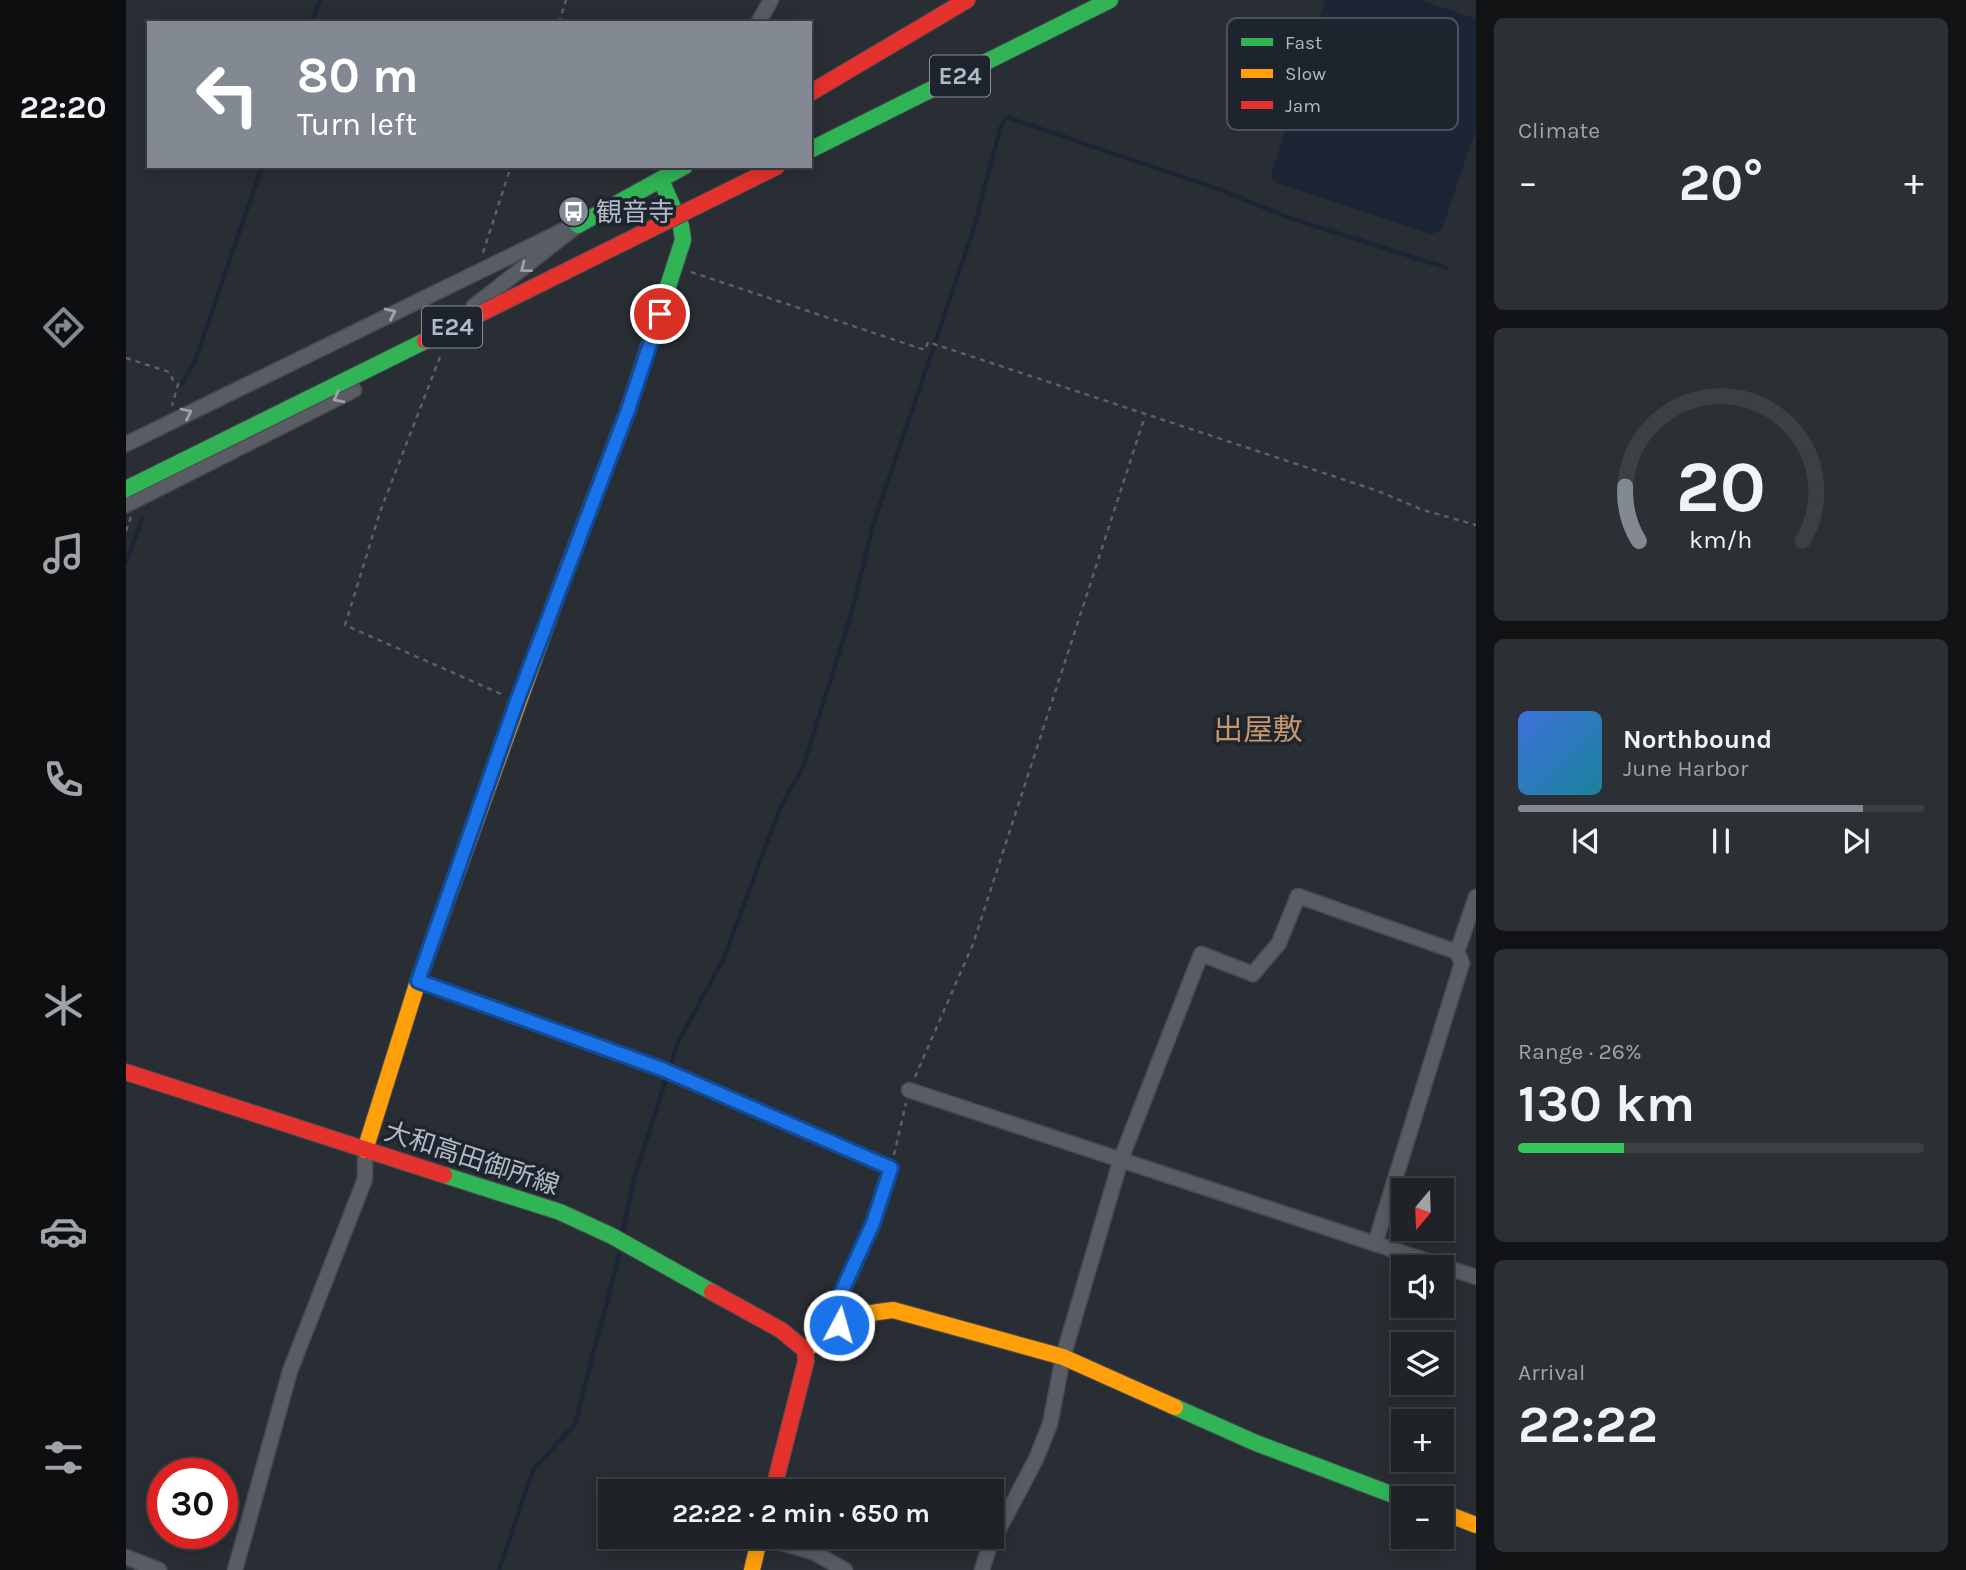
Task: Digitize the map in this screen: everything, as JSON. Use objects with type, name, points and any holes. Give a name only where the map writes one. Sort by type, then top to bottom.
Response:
[{"type":"main road","points":[[812,92],[967,0]]},
{"type":"main road","name":"E24","points":[[812,149],[1110,0]]},
{"type":"main road","points":[[578,225],[682,168]]},
{"type":"main road","name":"E24","points":[[126,489],[774,168]]},
{"type":"main road","name":"大和高田御所線","points":[[661,180],[681,226],[683,240],[628,410],[517,701],[418,981],[365,1150],[560,1212],[702,1285],[781,1330],[805,1350]]},
{"type":"main road","points":[[126,1072],[365,1150]]},
{"type":"main road","points":[[776,1479],[805,1372],[805,1350],[839,1325],[874,1308],[893,1310],[1062,1357],[1256,1443],[1391,1494]]},
{"type":"main road","points":[[1454,1517],[1476,1525]]},
{"type":"main road","points":[[752,1570],[757,1549]]},
{"type":"street","points":[[759,21],[771,0]]},
{"type":"street","points":[[126,444],[482,268],[578,225]]},
{"type":"street","points":[[126,505],[361,387],[525,268],[578,225]]},
{"type":"street","points":[[982,1570],[989,1548],[1037,1459],[1050,1424],[1062,1357],[1121,1159],[1201,954],[1253,974],[1279,943],[1298,896],[1457,952]]},
{"type":"street","points":[[1375,1244],[1462,963],[1457,952],[1476,897]]},
{"type":"street","points":[[418,981],[667,1072],[891,1168],[873,1223],[836,1304],[839,1325]]},
{"type":"street","points":[[909,1090],[1476,1277]]},
{"type":"street","points":[[235,1570],[290,1371],[365,1179],[365,1150]]},
{"type":"street","points":[[802,1549],[845,1570]]},
{"type":"street","points":[[126,1557],[159,1570]]},
{"type":"path","points":[[560,21],[566,0]]},
{"type":"path","points":[[482,268],[483,249],[510,168]]},
{"type":"path","points":[[675,266],[925,350],[928,342],[1476,525]]},
{"type":"path","points":[[442,348],[380,512],[345,625],[517,701]]},
{"type":"path","points":[[126,358],[169,372],[173,382],[178,384],[167,423]]},
{"type":"path","points":[[891,1168],[909,1090],[973,944],[1145,416]]},
{"type":"water","points":[[1325,0],[1420,0],[1476,19],[1476,130],[1441,231],[1431,234],[1277,183],[1271,176],[1285,130],[1458,130],[1458,18],[1319,18]]},
{"type":"waterway","points":[[312,21],[320,0]]},
{"type":"waterway","points":[[623,1231],[634,1179],[678,1042],[724,958],[780,808],[803,767],[850,618],[873,525],[974,228],[1000,129],[1006,117],[1218,189],[1290,218],[1447,268]]},
{"type":"waterway","points":[[182,384],[195,361],[261,168]]},
{"type":"waterway","points":[[126,563],[142,519]]},
{"type":"waterway","points":[[499,1570],[533,1470],[575,1424],[619,1255]]},
{"type":"traffic: fast","points":[[812,149],[1110,0]]},
{"type":"traffic: fast","points":[[578,225],[681,168]]},
{"type":"traffic: fast","points":[[565,574],[628,410],[683,240],[681,226],[661,180]]},
{"type":"traffic: fast","points":[[126,489],[425,341]]},
{"type":"traffic: fast","points":[[444,1175],[560,1212],[612,1236],[712,1292]]},
{"type":"traffic: fast","points":[[1175,1407],[1256,1443],[1391,1494]]},
{"type":"traffic: slow","points":[[365,1150],[418,981],[565,574]]},
{"type":"traffic: slow","points":[[805,1350],[856,1315],[893,1310],[1063,1357],[1175,1407]]},
{"type":"traffic: slow","points":[[1454,1517],[1476,1525]]},
{"type":"traffic: slow","points":[[752,1570],[757,1549]]},
{"type":"traffic: jam","points":[[812,92],[967,0]]},
{"type":"traffic: jam","points":[[425,341],[774,168]]},
{"type":"traffic: jam","points":[[126,1072],[444,1175]]},
{"type":"traffic: jam","points":[[712,1292],[781,1330],[805,1350],[806,1361],[776,1479]]},
{"type":"place","name":"観音寺","points":[[573,212]]},
{"type":"district","name":"出屋敷","points":[[1258,730]]},
{"type":"route","points":[[660,314],[628,410],[517,701],[418,981],[662,1069],[891,1168],[873,1223],[836,1304],[839,1325]]}]
